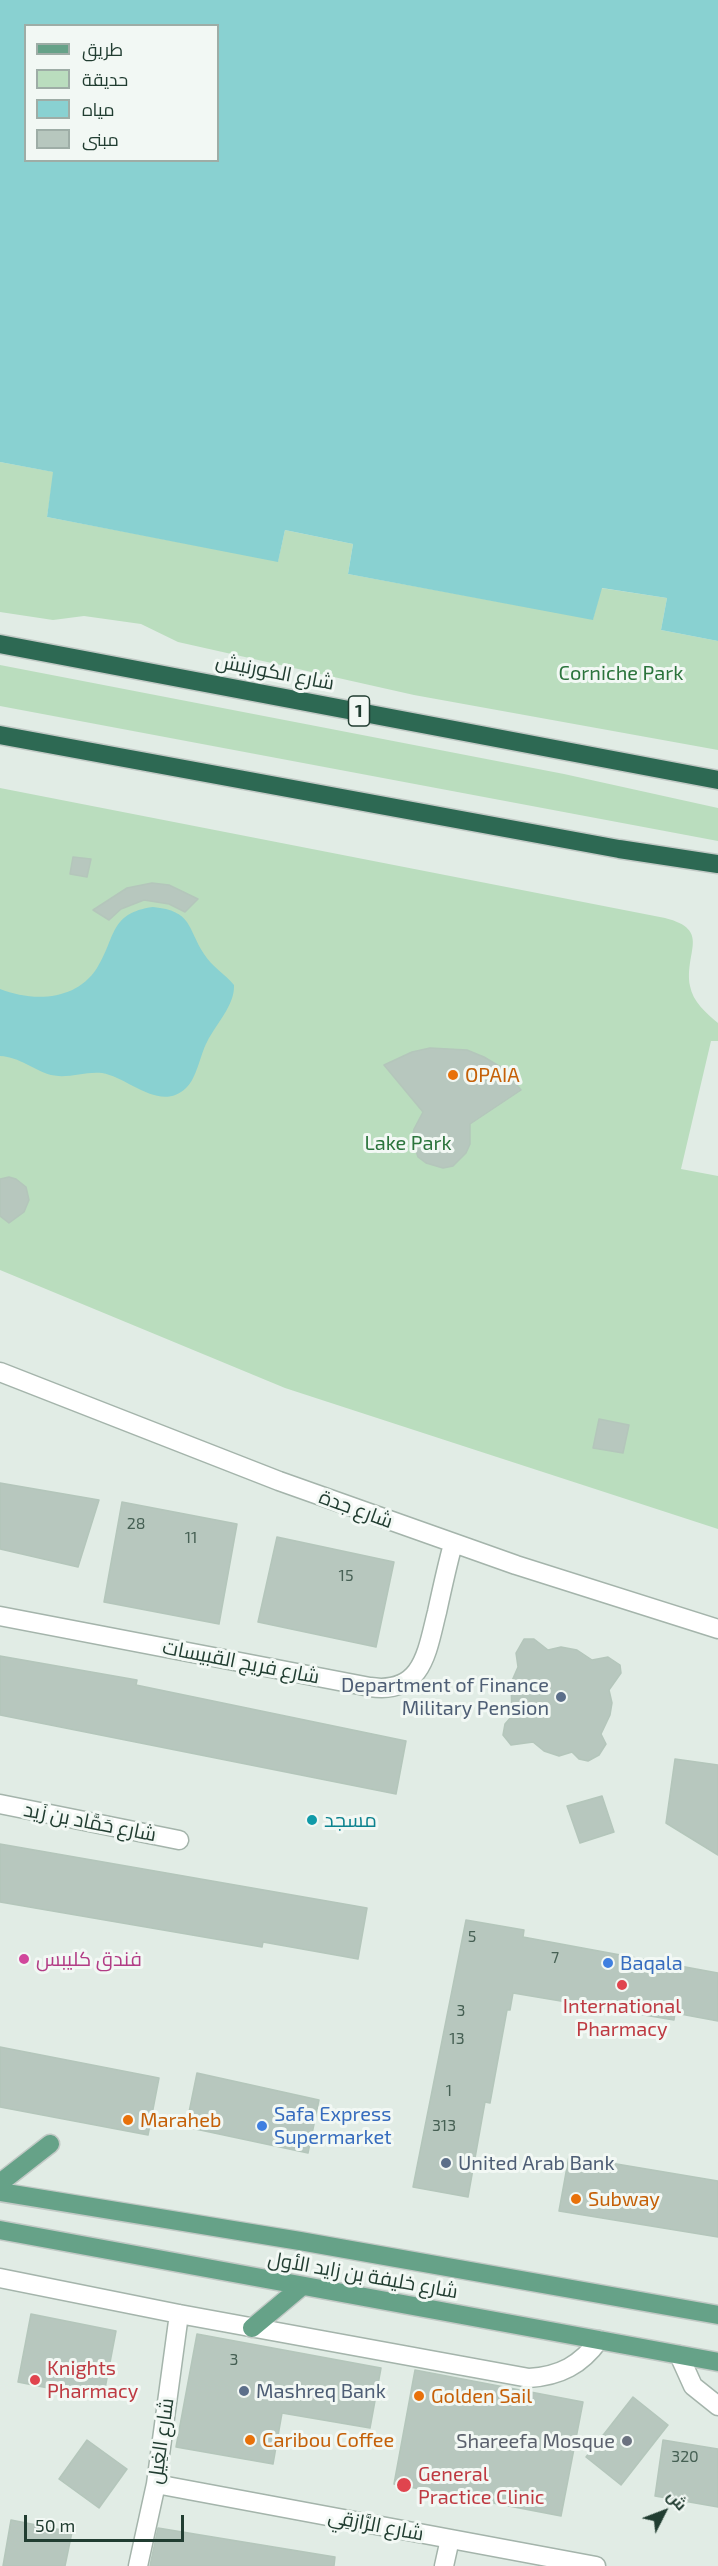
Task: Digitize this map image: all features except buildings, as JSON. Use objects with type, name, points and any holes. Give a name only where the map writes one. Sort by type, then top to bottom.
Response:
[{"type":"highway","name":"شارع الكورنيش","points":[[0,644],[718,780]]},
{"type":"highway","points":[[0,735],[596,844],[718,864]]},
{"type":"main road","points":[[0,2183],[50,2144]]},
{"type":"main road","name":"شارع خليفة بن زايد الأول","points":[[0,2192],[300,2241],[718,2315]]},
{"type":"main road","name":"شارع خليفة بن زايد الأول","points":[[0,2230],[718,2362]]},
{"type":"main road","points":[[252,2328],[301,2287]]},
{"type":"street","name":"شارع جدة","points":[[0,1372],[279,1481],[453,1544],[718,1629]]},
{"type":"street","name":"شارع فريج القبيسات","points":[[0,1616],[370,1687],[392,1688],[412,1677],[425,1659],[453,1544]]},
{"type":"street","name":"شارع حَمَّاد بن زَيد","points":[[0,1804],[179,1840]]},
{"type":"street","points":[[0,2278],[252,2328],[530,2378],[557,2374],[570,2369],[581,2361],[599,2340]]},
{"type":"street","name":"شارع الغِيل","points":[[138,2566],[156,2484],[179,2314]]},
{"type":"street","points":[[679,2355],[693,2386],[718,2406]]},
{"type":"street","name":"شارع الرَّازقِي","points":[[156,2484],[596,2566]]},
{"type":"street","points":[[444,2566],[450,2539]]},
{"type":"green space","name":"Corniche Park","points":[[0,462],[54,472],[47,517],[278,561],[285,530],[353,544],[348,574],[593,619],[601,588],[667,598],[661,630],[718,641],[718,750],[414,695],[178,642],[141,624],[84,616],[53,620],[0,612]]},
{"type":"green space","points":[[0,665],[564,774],[718,808],[718,841],[0,706]]},
{"type":"green space","name":"Lake Park","points":[[0,788],[665,918],[688,929],[693,944],[689,974],[690,986],[701,1007],[718,1023],[718,1041],[711,1041],[681,1169],[718,1176],[718,1529],[285,1388],[0,1270]]},
{"type":"water","points":[[0,0],[718,0],[718,641],[661,630],[667,598],[602,588],[593,620],[348,574],[353,544],[285,530],[278,562],[47,517],[53,472],[0,462]]},
{"type":"water","points":[[153,907],[175,912],[182,917],[207,959],[234,985],[228,1007],[207,1042],[193,1078],[186,1088],[176,1095],[166,1097],[144,1091],[102,1073],[51,1075],[20,1061],[0,1056],[0,989],[40,997],[66,993],[78,987],[97,968],[121,921],[139,910]]},
{"type":"place","name":"OPAIA","points":[[453,1075]]},
{"type":"place","name":"Department of Finance Military Pension","points":[[561,1697]]},
{"type":"place","name":"مسجد","points":[[312,1820]]},
{"type":"place","name":"فندق كليبس","points":[[24,1959]]},
{"type":"place","name":"Baqala","points":[[608,1963]]},
{"type":"place","name":"International Pharmacy","points":[[622,1985]]},
{"type":"place","name":"Maraheb","points":[[128,2120]]},
{"type":"place","name":"Safa Express Supermarket","points":[[262,2126]]},
{"type":"place","name":"United Arab Bank","points":[[446,2163]]},
{"type":"place","name":"Subway","points":[[576,2199]]},
{"type":"place","name":"Knights Pharmacy","points":[[35,2380]]},
{"type":"place","name":"Mashreq Bank","points":[[244,2391]]},
{"type":"place","name":"Golden Sail","points":[[419,2396]]},
{"type":"place","name":"Caribou Coffee","points":[[250,2440]]},
{"type":"place","name":"Shareefa Mosque","points":[[627,2441]]},
{"type":"place","name":"General Practice Clinic","points":[[404,2485]]}]
